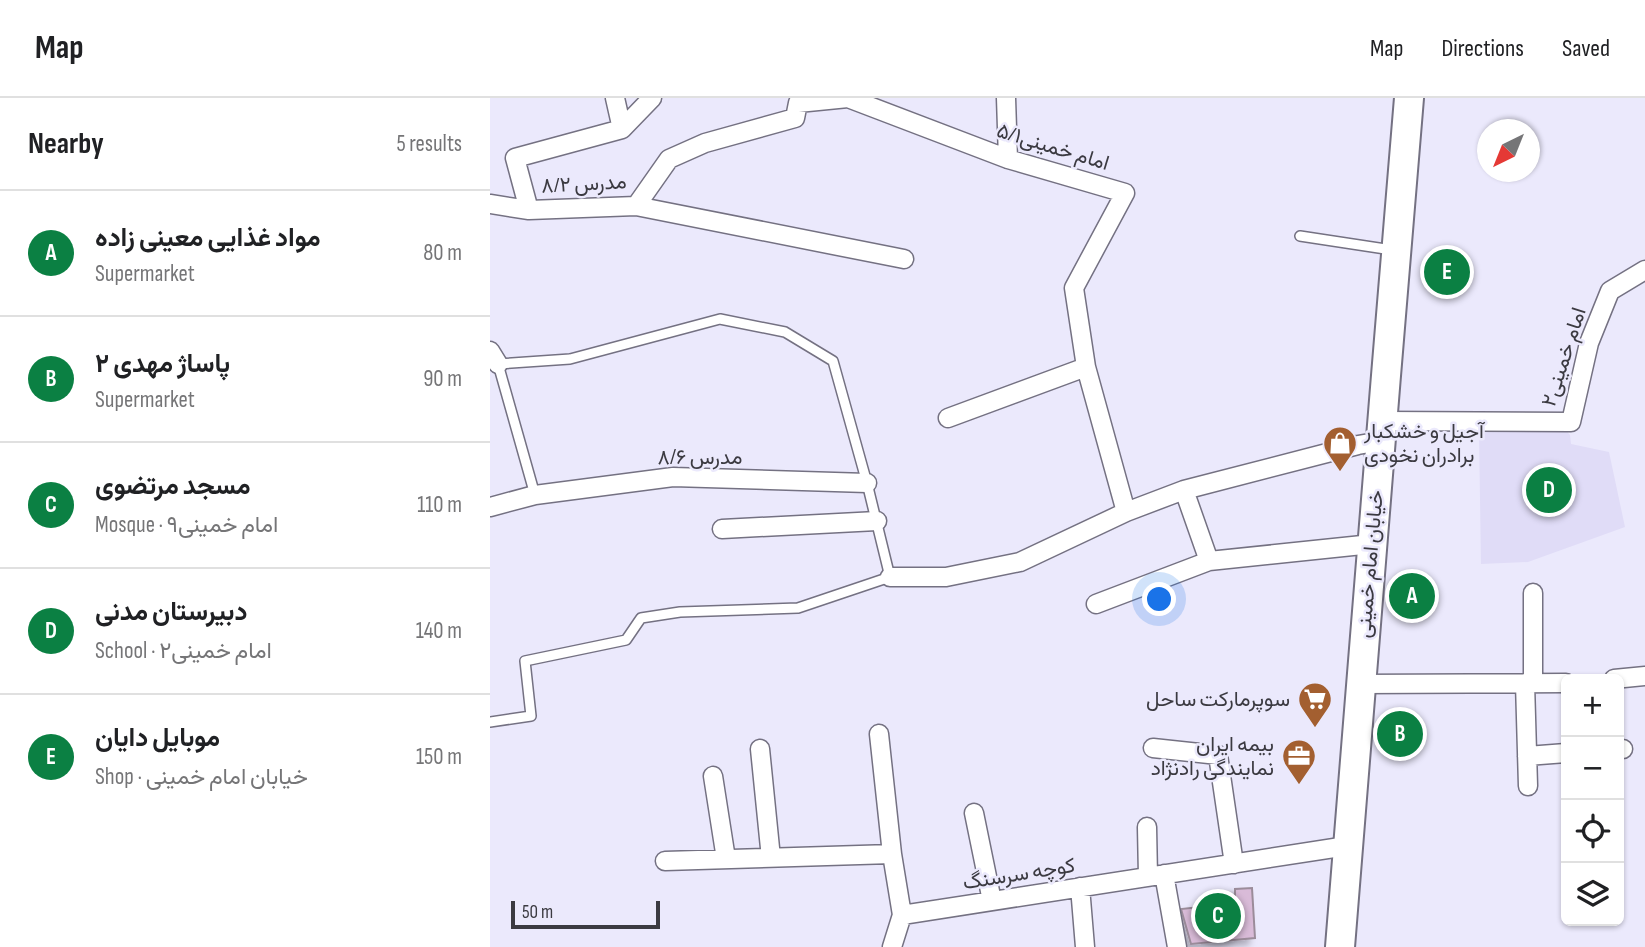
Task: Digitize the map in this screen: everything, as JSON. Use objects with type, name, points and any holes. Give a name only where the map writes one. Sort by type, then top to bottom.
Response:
[{"type":"main road","name":"خیابان امام خمینی","points":[[1340,947],[1409,98]]},
{"type":"street","points":[[615,98],[622,129]]},
{"type":"street","points":[[529,210],[516,158],[622,129],[652,98]]},
{"type":"street","name":"امام خمینی۵/۱","points":[[848,98],[1009,159],[1125,193],[1074,288],[1086,367],[1126,512]]},
{"type":"street","name":"مدرس ۸/۲","points":[[490,204],[529,210],[636,206],[669,159],[705,143],[795,118],[798,103],[848,98]]},
{"type":"street","points":[[1006,98],[1009,159]]},
{"type":"street","points":[[636,206],[904,259]]},
{"type":"street","name":"امام خمینی۲","points":[[1382,431],[1571,422],[1588,342],[1611,291],[1645,270]]},
{"type":"street","points":[[948,418],[1086,367]]},
{"type":"street","points":[[890,578],[946,577],[1020,562],[1126,512],[1184,490],[1358,445],[1382,431]]},
{"type":"street","name":"مدرس ۸/۶","points":[[490,507],[534,495],[673,477],[867,483]]},
{"type":"street","points":[[1184,490],[1209,561]]},
{"type":"street","points":[[722,529],[877,521]]},
{"type":"street","points":[[1096,604],[1209,561],[1372,544]]},
{"type":"street","points":[[1528,786],[1533,593]]},
{"type":"street","points":[[1624,678],[1645,676]]},
{"type":"street","points":[[1360,684],[1561,683]]},
{"type":"street","points":[[879,734],[892,854],[902,915],[892,947]]},
{"type":"street","points":[[1153,748],[1218,755],[1234,863]]},
{"type":"street","points":[[760,749],[771,858]]},
{"type":"street","points":[[1527,756],[1561,753]]},
{"type":"street","points":[[713,776],[726,859]]},
{"type":"street","points":[[974,813],[992,901]]},
{"type":"street","points":[[1147,827],[1163,875],[1177,947]]},
{"type":"street","name":"کوچه سرسنگ","points":[[902,915],[1348,846]]},
{"type":"street","points":[[665,861],[892,854]]},
{"type":"street","points":[[1080,887],[1085,947]]},
{"type":"lane","points":[[1300,236],[1397,251]]},
{"type":"lane","points":[[490,722],[531,716],[525,661],[626,640],[641,618],[680,612],[798,608],[890,578],[833,361],[785,332],[720,319],[570,359],[494,358],[534,495]]},
{"type":"shaded area","points":[[1562,426],[1570,435],[1571,444],[1609,452],[1625,527],[1528,562],[1481,564],[1479,433]]},
{"type":"building","points":[[1252,888],[1255,938],[1191,944],[1181,909],[1235,903],[1235,889]]},
{"type":"place","name":"موبایل دایان","points":[[1447,272]]},
{"type":"place","name":"آجیل و خشکبار برادران نخودی","points":[[1340,473]]},
{"type":"place","name":"دبیرستان مدنی","points":[[1549,490]]},
{"type":"place","name":"مواد غذایی معینی زاده","points":[[1412,596]]},
{"type":"place","name":"سوپرمارکت ساحل","points":[[1315,729]]},
{"type":"place","name":"پاساژ مهدی ۲","points":[[1400,734]]},
{"type":"place","name":"بیمه ایران نمایندگی رادنژاد","points":[[1299,786]]},
{"type":"place","name":"مسجد مرتضوی","points":[[1218,916]]}]
